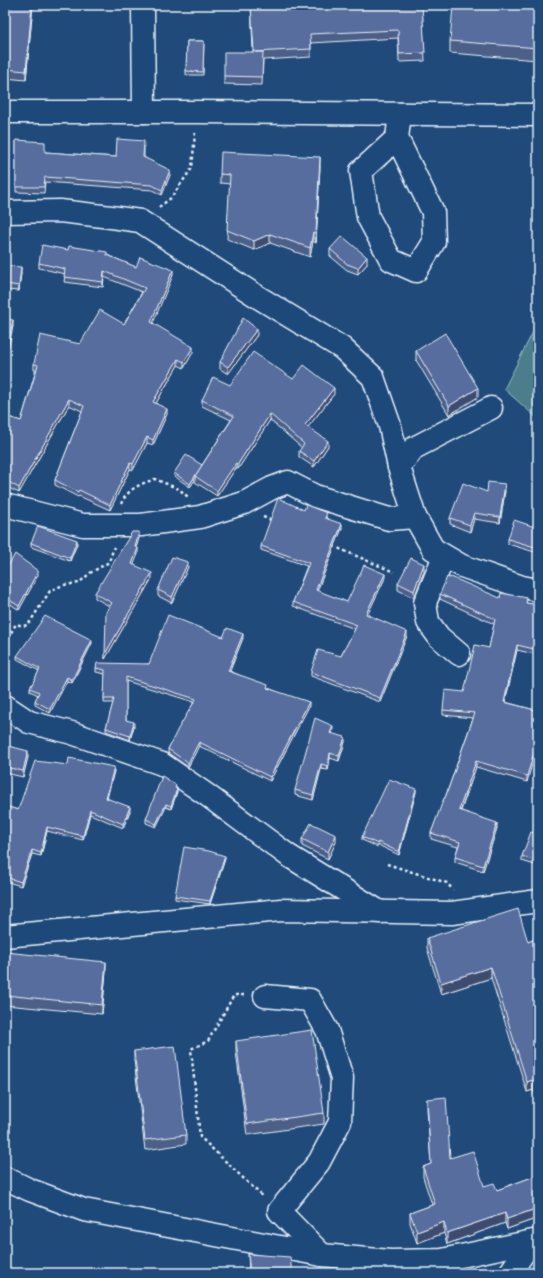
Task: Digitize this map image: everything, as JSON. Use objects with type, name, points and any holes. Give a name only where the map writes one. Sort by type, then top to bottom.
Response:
[{"type":"street","points":[[143,5],[144,112]]},
{"type":"street","points":[[5,112],[538,115]]},
{"type":"street","points":[[397,138],[361,171],[368,217],[391,260],[416,271],[434,242],[432,212],[397,138],[400,114]]},
{"type":"street","points":[[5,212],[60,211],[111,216],[140,221],[258,297],[342,348],[372,377],[390,426],[399,467],[416,517],[433,549],[462,566],[522,587],[538,590]]},
{"type":"street","points":[[399,467],[414,448],[491,408]]},
{"type":"street","points":[[5,505],[82,525],[141,526],[207,515],[237,506],[272,488],[288,482],[315,496],[389,519],[416,517]]},
{"type":"street","points":[[444,556],[425,603],[428,622],[439,637],[458,654]]},
{"type":"street","points":[[5,706],[29,722],[72,733],[162,764],[207,795],[289,856],[382,912]]},
{"type":"street","points":[[5,936],[281,910],[452,913],[538,901]]},
{"type":"street","points":[[265,996],[310,1000],[327,1030],[342,1078],[340,1122],[319,1162],[279,1212],[322,1255]]},
{"type":"street","points":[[5,1178],[30,1190],[84,1210],[322,1255],[390,1261],[442,1260],[534,1241]]},
{"type":"street","points":[[510,1273],[534,1241]]},
{"type":"path","points":[[140,221],[171,198],[192,168],[196,112]]},
{"type":"path","points":[[5,643],[16,624],[23,626],[28,624],[50,591],[63,585],[79,583],[90,573],[109,562],[117,538],[112,525],[124,498],[135,487],[156,479],[179,489],[207,515]]},
{"type":"path","points":[[237,506],[252,514],[274,521]]},
{"type":"path","points":[[331,545],[394,572]]},
{"type":"path","points":[[387,864],[446,883],[471,910]]},
{"type":"path","points":[[265,996],[234,995],[208,1040],[191,1049],[200,1137],[279,1212]]},
{"type":"green space","points":[[538,324],[538,419],[504,389]]},
{"type":"building","points":[[5,5],[32,5],[26,71],[5,69]]},
{"type":"building","points":[[251,5],[422,5],[425,53],[399,54],[398,30],[310,34],[311,49],[255,52],[263,52],[262,77],[224,76],[224,52],[254,52]]},
{"type":"building","points":[[453,5],[538,5],[538,48],[450,41]]},
{"type":"building","points":[[187,41],[204,41],[203,72],[186,71]]},
{"type":"building","points":[[117,139],[144,141],[143,157],[170,170],[162,190],[152,185],[45,177],[44,187],[16,187],[16,140],[45,142],[45,152],[116,157]]},
{"type":"building","points":[[221,152],[320,157],[316,234],[313,232],[310,248],[270,234],[254,241],[227,230],[230,175],[220,174]]},
{"type":"building","points":[[342,236],[367,257],[358,268],[347,264],[330,249]]},
{"type":"building","points":[[42,245],[68,250],[69,246],[107,252],[107,255],[136,267],[140,257],[173,270],[151,322],[193,347],[184,362],[178,359],[153,402],[167,409],[153,440],[147,437],[133,464],[130,463],[110,505],[79,490],[78,492],[55,480],[84,406],[69,399],[19,488],[5,480],[5,416],[21,421],[38,365],[34,364],[40,335],[80,344],[100,310],[124,324],[145,288],[104,271],[103,282],[64,277],[65,269],[39,263]]},
{"type":"building","points":[[5,266],[21,267],[19,286],[5,284]]},
{"type":"building","points":[[243,318],[257,329],[228,367],[220,362]]},
{"type":"building","points":[[5,319],[13,320],[8,343],[5,342]]},
{"type":"building","points":[[445,333],[478,388],[449,406],[416,351]]},
{"type":"building","points":[[253,352],[293,379],[304,365],[334,388],[305,425],[328,441],[314,461],[299,451],[304,444],[270,414],[238,464],[236,463],[217,491],[195,476],[234,416],[202,400],[213,377],[230,385]]},
{"type":"building","points":[[186,455],[202,465],[190,484],[174,473]]},
{"type":"building","points":[[488,482],[505,484],[500,517],[474,513],[470,525],[450,518],[463,483],[487,492]]},
{"type":"building","points":[[278,498],[304,510],[306,505],[327,513],[325,518],[342,524],[316,590],[347,602],[364,565],[385,574],[366,614],[407,632],[380,698],[311,672],[318,650],[341,656],[357,625],[293,602],[309,563],[261,546]]},
{"type":"building","points":[[514,520],[538,528],[538,548],[508,539]]},
{"type":"building","points":[[38,526],[77,540],[70,558],[31,543]]},
{"type":"building","points":[[132,532],[139,532],[135,547],[138,548],[132,564],[152,573],[105,654],[106,612],[112,603],[95,593]]},
{"type":"building","points":[[15,554],[38,571],[19,606],[5,597],[5,570]]},
{"type":"building","points":[[172,557],[188,562],[172,597],[158,590]]},
{"type":"building","points":[[411,558],[424,564],[414,591],[398,583]]},
{"type":"building","points":[[447,577],[451,577],[500,598],[501,593],[527,598],[526,603],[538,605],[538,650],[517,645],[504,702],[535,710],[536,706],[538,707],[538,739],[527,776],[476,761],[459,810],[497,823],[483,866],[455,857],[460,842],[431,833],[475,713],[443,710],[445,690],[464,692],[475,645],[489,648],[495,619],[440,594]]},
{"type":"building","points":[[168,615],[223,637],[227,628],[243,634],[228,671],[268,685],[267,688],[309,702],[270,777],[199,742],[188,763],[168,749],[196,699],[126,677],[126,720],[134,722],[130,736],[106,728],[114,699],[104,699],[105,670],[96,668],[97,663],[149,664]]},
{"type":"building","points":[[45,616],[92,640],[72,680],[67,677],[50,709],[35,701],[39,692],[30,688],[40,669],[17,656]]},
{"type":"building","points":[[315,718],[333,726],[330,733],[345,737],[339,756],[330,753],[328,766],[321,764],[313,795],[295,790]]},
{"type":"building","points":[[5,745],[28,751],[23,771],[5,767]]},
{"type":"building","points":[[69,758],[114,767],[106,798],[130,807],[123,824],[90,810],[83,836],[47,827],[41,853],[32,850],[21,882],[5,877],[5,806],[18,810],[35,761],[68,765]]},
{"type":"building","points":[[162,776],[176,785],[175,788],[177,789],[171,806],[166,804],[156,824],[146,819]]},
{"type":"building","points":[[389,779],[416,789],[399,852],[378,842],[378,844],[362,837]]},
{"type":"building","points":[[311,823],[336,835],[328,852],[302,839]]},
{"type":"building","points":[[531,832],[538,834],[538,862],[522,856]]},
{"type":"building","points":[[184,847],[209,851],[225,856],[210,901],[175,896]]},
{"type":"building","points":[[518,909],[528,942],[538,938],[538,1096],[533,1080],[527,1082],[491,967],[441,983],[427,938]]},
{"type":"building","points":[[5,952],[106,962],[102,1005],[5,995]]},
{"type":"building","points":[[312,1030],[324,1113],[247,1124],[236,1041]]},
{"type":"building","points":[[175,1046],[186,1135],[145,1140],[134,1051]]},
{"type":"building","points":[[446,1097],[450,1158],[473,1151],[484,1186],[494,1183],[497,1190],[538,1175],[538,1208],[507,1219],[505,1213],[447,1233],[444,1222],[417,1232],[410,1213],[435,1204],[423,1167],[431,1164],[427,1099]]},
{"type":"building","points":[[248,1254],[290,1257],[292,1273],[250,1273]]}]
